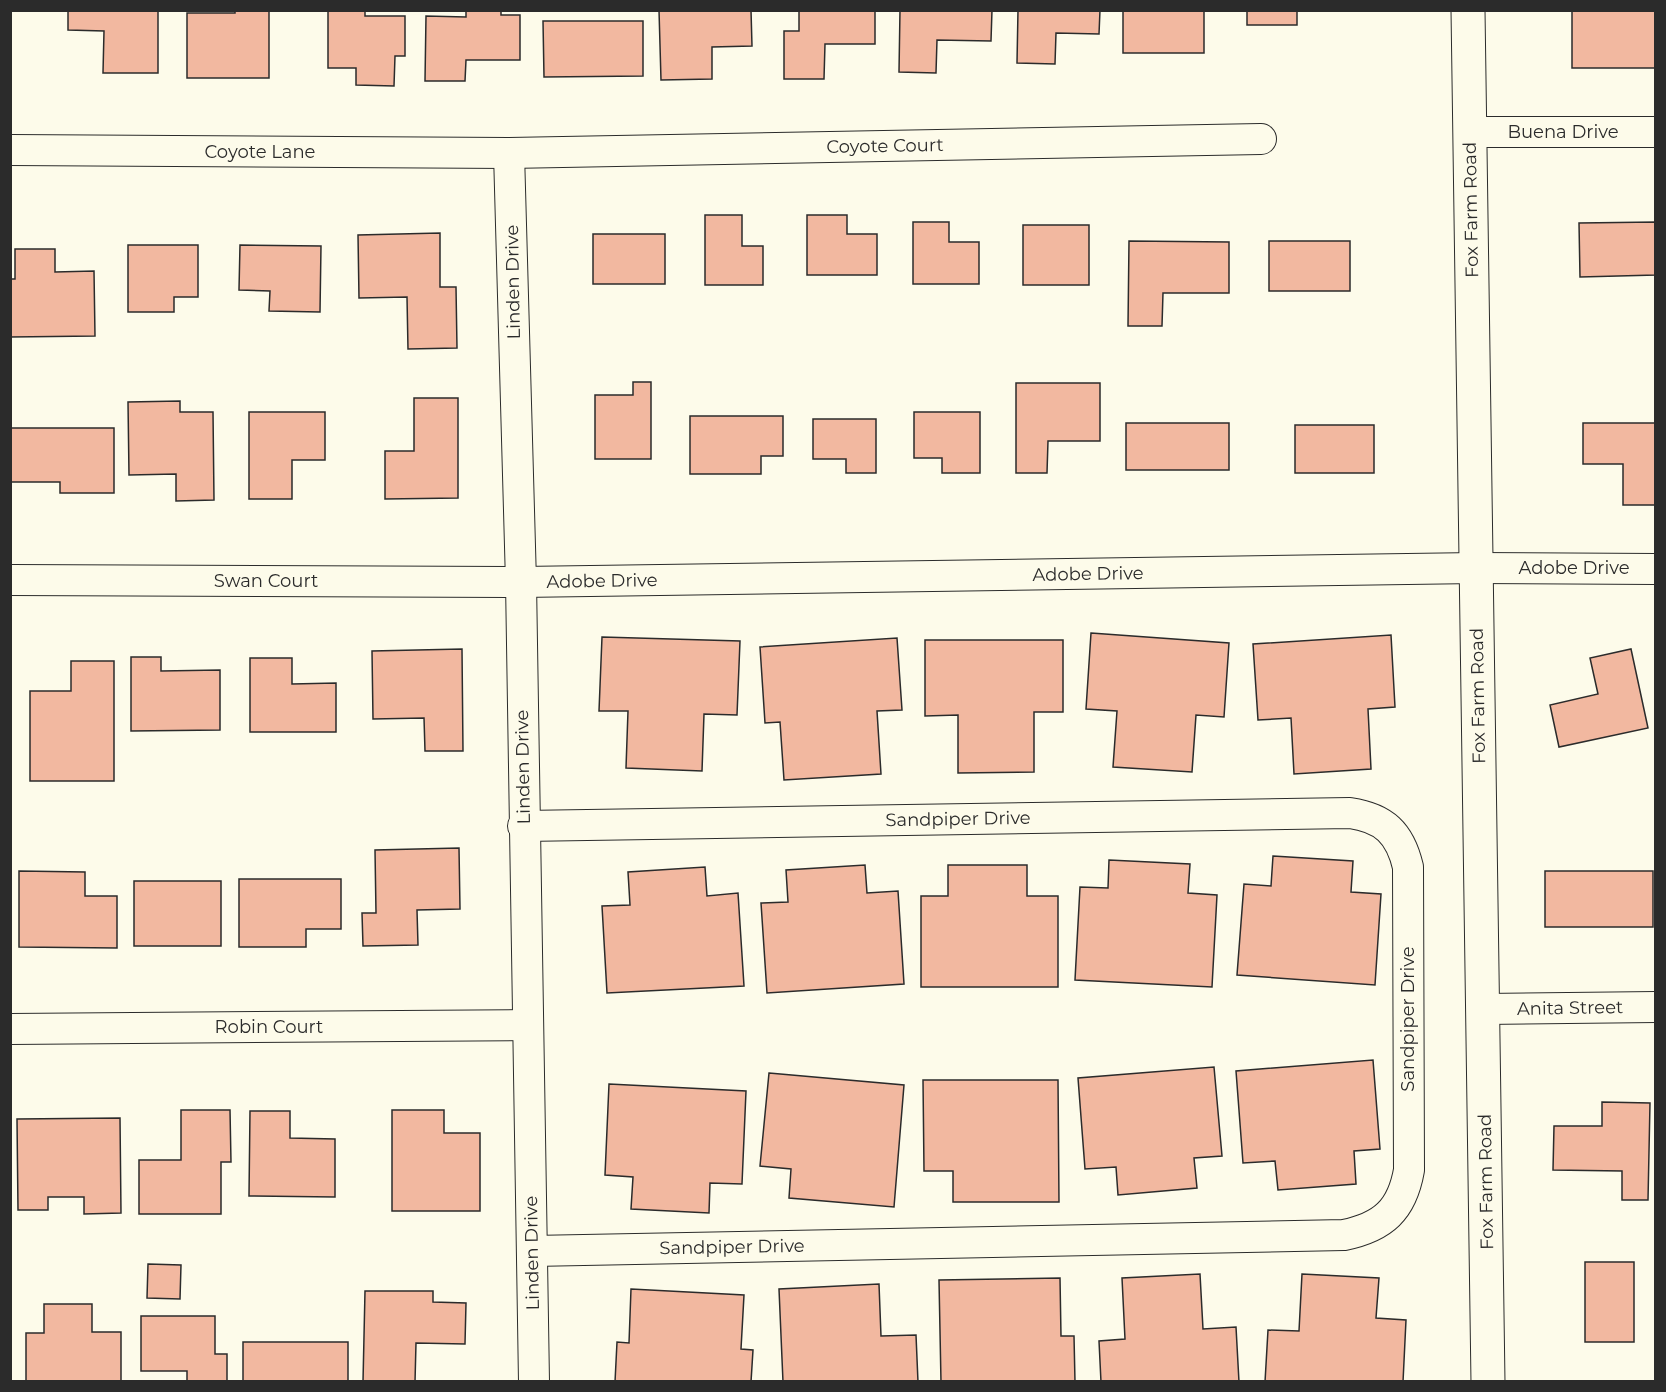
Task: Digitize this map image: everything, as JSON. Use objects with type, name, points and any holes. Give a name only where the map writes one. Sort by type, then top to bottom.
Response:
[{"type":"street","name":"Fox Farm Road","points":[[1468,10],[1488,1382]]},
{"type":"street","name":"Buena Drive","points":[[1470,132],[1656,132]]},
{"type":"street","name":"Coyote Court","points":[[510,153],[1261,139]]},
{"type":"street","name":"Coyote Lane","points":[[10,150],[510,153]]},
{"type":"street","name":"Linden Drive","points":[[510,153],[534,1382]]},
{"type":"street","name":"Adobe Drive","points":[[520,582],[1476,568],[1656,569]]},
{"type":"street","name":"Swan Court","points":[[10,579],[520,582]]},
{"type":"street","name":"Sandpiper Drive","points":[[524,826],[1350,813],[1366,815],[1395,835],[1404,850],[1408,867],[1409,1170],[1405,1190],[1396,1207],[1382,1221],[1364,1231],[1332,1235],[532,1251]]},
{"type":"street","name":"Anita Street","points":[[1484,1009],[1656,1006]]},
{"type":"street","name":"Robin Court","points":[[10,1029],[528,1025]]},
{"type":"building","points":[[68,10],[158,10],[158,73],[103,73],[104,31],[68,30]]},
{"type":"building","points":[[235,10],[269,10],[269,78],[187,78],[187,13],[235,13]]},
{"type":"building","points":[[328,10],[365,10],[365,16],[405,16],[405,56],[395,56],[394,86],[356,85],[356,68],[328,68]]},
{"type":"building","points":[[466,10],[501,10],[501,15],[520,15],[520,60],[466,60],[465,81],[425,81],[426,16],[466,17]]},
{"type":"building","points":[[659,10],[751,10],[752,46],[712,47],[712,79],[661,80]]},
{"type":"building","points":[[799,10],[875,10],[875,44],[825,44],[824,79],[784,79],[784,31],[799,31]]},
{"type":"building","points":[[900,10],[992,10],[991,41],[937,40],[936,73],[899,72]]},
{"type":"building","points":[[1018,10],[1100,10],[1099,34],[1056,33],[1055,64],[1017,63]]},
{"type":"building","points":[[1123,10],[1204,10],[1204,53],[1123,53]]},
{"type":"building","points":[[1247,10],[1297,10],[1297,25],[1247,25]]},
{"type":"building","points":[[1572,10],[1656,10],[1656,68],[1572,68]]},
{"type":"building","points":[[543,21],[643,21],[643,76],[544,77]]},
{"type":"building","points":[[705,215],[742,215],[742,246],[763,246],[763,285],[705,285]]},
{"type":"building","points":[[807,215],[847,215],[847,234],[877,234],[877,275],[807,275]]},
{"type":"building","points":[[913,222],[949,222],[949,242],[979,242],[979,284],[913,284]]},
{"type":"building","points":[[1656,222],[1656,275],[1580,277],[1579,223]]},
{"type":"building","points":[[1023,225],[1089,225],[1089,285],[1023,285]]},
{"type":"building","points":[[440,233],[440,287],[456,287],[457,348],[408,349],[407,297],[359,298],[358,235]]},
{"type":"building","points":[[593,234],[665,234],[665,284],[593,284]]},
{"type":"building","points":[[1129,241],[1229,242],[1229,293],[1163,293],[1162,326],[1128,326]]},
{"type":"building","points":[[1269,241],[1350,241],[1350,291],[1269,291]]},
{"type":"building","points":[[128,245],[198,245],[198,297],[174,297],[174,312],[128,312]]},
{"type":"building","points":[[240,245],[321,246],[320,312],[269,311],[270,291],[239,290]]},
{"type":"building","points":[[15,249],[55,249],[55,272],[94,271],[95,336],[10,337],[10,279],[15,279]]},
{"type":"building","points":[[633,382],[651,382],[651,459],[595,459],[595,395],[633,395]]},
{"type":"building","points":[[1016,383],[1100,383],[1100,441],[1048,441],[1047,473],[1016,473]]},
{"type":"building","points":[[414,398],[458,398],[458,498],[385,499],[385,451],[414,451]]},
{"type":"building","points":[[180,401],[180,412],[213,412],[214,500],[176,501],[176,474],[129,475],[128,402]]},
{"type":"building","points":[[249,412],[325,412],[325,460],[292,460],[292,499],[249,499]]},
{"type":"building","points":[[914,412],[980,412],[980,473],[942,473],[942,458],[914,458]]},
{"type":"building","points":[[690,416],[783,416],[783,456],[761,456],[761,474],[690,474]]},
{"type":"building","points":[[813,419],[876,419],[876,473],[846,473],[846,459],[813,459]]},
{"type":"building","points":[[1126,423],[1229,423],[1229,470],[1126,470]]},
{"type":"building","points":[[1583,423],[1656,423],[1656,505],[1623,505],[1623,464],[1583,464]]},
{"type":"building","points":[[1295,425],[1374,425],[1374,473],[1295,473]]},
{"type":"building","points":[[10,428],[114,428],[114,493],[60,493],[60,482],[10,482]]},
{"type":"building","points":[[1091,633],[1229,643],[1224,717],[1196,715],[1192,772],[1113,767],[1117,711],[1086,709]]},
{"type":"building","points":[[1391,635],[1395,707],[1368,709],[1371,769],[1294,774],[1291,718],[1258,720],[1253,644]]},
{"type":"building","points":[[602,637],[740,641],[737,715],[704,714],[702,771],[626,768],[628,711],[599,711]]},
{"type":"building","points":[[897,638],[902,710],[877,711],[881,774],[784,780],[780,722],[765,723],[760,647]]},
{"type":"building","points":[[925,640],[1063,640],[1063,712],[1034,712],[1034,772],[958,773],[958,715],[925,716]]},
{"type":"building","points":[[462,649],[463,751],[425,751],[424,718],[373,719],[372,651]]},
{"type":"building","points":[[1631,649],[1648,728],[1559,747],[1550,705],[1598,694],[1590,658]]},
{"type":"building","points":[[131,657],[161,657],[161,671],[220,670],[220,730],[131,731]]},
{"type":"building","points":[[250,658],[292,658],[292,684],[336,683],[336,732],[250,732]]},
{"type":"building","points":[[71,661],[114,661],[114,781],[30,781],[30,691],[71,691]]},
{"type":"building","points":[[459,848],[460,909],[417,910],[418,945],[363,946],[362,913],[376,913],[375,850]]},
{"type":"building","points":[[1273,856],[1353,861],[1351,892],[1381,894],[1375,985],[1237,975],[1244,884],[1271,886]]},
{"type":"building","points":[[1109,860],[1190,864],[1188,893],[1217,895],[1212,987],[1075,980],[1080,887],[1108,888]]},
{"type":"building","points":[[865,865],[867,893],[898,891],[904,984],[767,993],[761,903],[788,902],[786,870]]},
{"type":"building","points":[[948,865],[1027,865],[1027,896],[1058,896],[1058,987],[921,987],[921,896],[948,896]]},
{"type":"building","points":[[705,867],[707,896],[738,893],[744,986],[607,993],[602,906],[630,905],[628,872]]},
{"type":"building","points":[[19,871],[85,872],[85,896],[117,896],[117,948],[19,947]]},
{"type":"building","points":[[1545,871],[1653,871],[1653,927],[1545,927]]},
{"type":"building","points":[[239,879],[341,879],[341,929],[306,929],[306,947],[239,947]]},
{"type":"building","points":[[134,881],[221,881],[221,946],[134,946]]},
{"type":"building","points":[[1373,1060],[1380,1149],[1354,1151],[1356,1184],[1278,1190],[1275,1161],[1243,1163],[1236,1071]]},
{"type":"building","points":[[1214,1067],[1222,1156],[1194,1158],[1197,1188],[1118,1195],[1116,1167],[1085,1169],[1078,1078]]},
{"type":"building","points":[[769,1073],[904,1085],[894,1207],[789,1198],[791,1169],[760,1166]]},
{"type":"building","points":[[923,1080],[1058,1080],[1059,1202],[953,1202],[953,1171],[924,1171]]},
{"type":"building","points":[[609,1084],[746,1091],[742,1184],[710,1183],[709,1213],[631,1209],[633,1177],[605,1175]]},
{"type":"building","points":[[1602,1102],[1650,1103],[1648,1200],[1622,1200],[1622,1171],[1553,1170],[1554,1126],[1602,1126]]},
{"type":"building","points":[[181,1110],[230,1110],[231,1162],[221,1162],[221,1214],[139,1214],[139,1160],[181,1160]]},
{"type":"building","points":[[392,1110],[444,1110],[444,1133],[480,1133],[480,1211],[392,1211]]},
{"type":"building","points":[[250,1111],[290,1111],[290,1138],[335,1139],[335,1197],[249,1196]]},
{"type":"building","points":[[120,1118],[121,1213],[84,1214],[84,1197],[48,1197],[48,1210],[18,1210],[17,1119]]},
{"type":"building","points":[[1585,1262],[1634,1262],[1634,1342],[1585,1342]]},
{"type":"building","points":[[148,1264],[181,1265],[180,1299],[147,1298]]},
{"type":"building","points":[[1200,1274],[1203,1329],[1236,1327],[1239,1382],[1101,1382],[1099,1341],[1125,1339],[1122,1278]]},
{"type":"building","points":[[1302,1274],[1379,1278],[1376,1318],[1406,1320],[1403,1382],[1265,1382],[1268,1330],[1299,1331]]},
{"type":"building","points":[[1060,1278],[1061,1336],[1074,1336],[1075,1382],[941,1382],[939,1280]]},
{"type":"building","points":[[879,1284],[881,1336],[916,1335],[918,1382],[783,1382],[779,1289]]},
{"type":"building","points":[[631,1289],[744,1295],[741,1349],[753,1350],[751,1382],[615,1382],[617,1342],[629,1343]]},
{"type":"building","points":[[365,1291],[433,1291],[433,1302],[466,1303],[465,1344],[416,1343],[415,1382],[363,1382]]},
{"type":"building","points":[[44,1304],[92,1304],[92,1332],[121,1332],[121,1382],[26,1382],[26,1333],[44,1333]]},
{"type":"building","points":[[141,1316],[215,1316],[215,1354],[227,1354],[227,1382],[187,1382],[187,1371],[141,1371]]},
{"type":"building","points":[[243,1342],[348,1342],[348,1382],[243,1382]]}]
